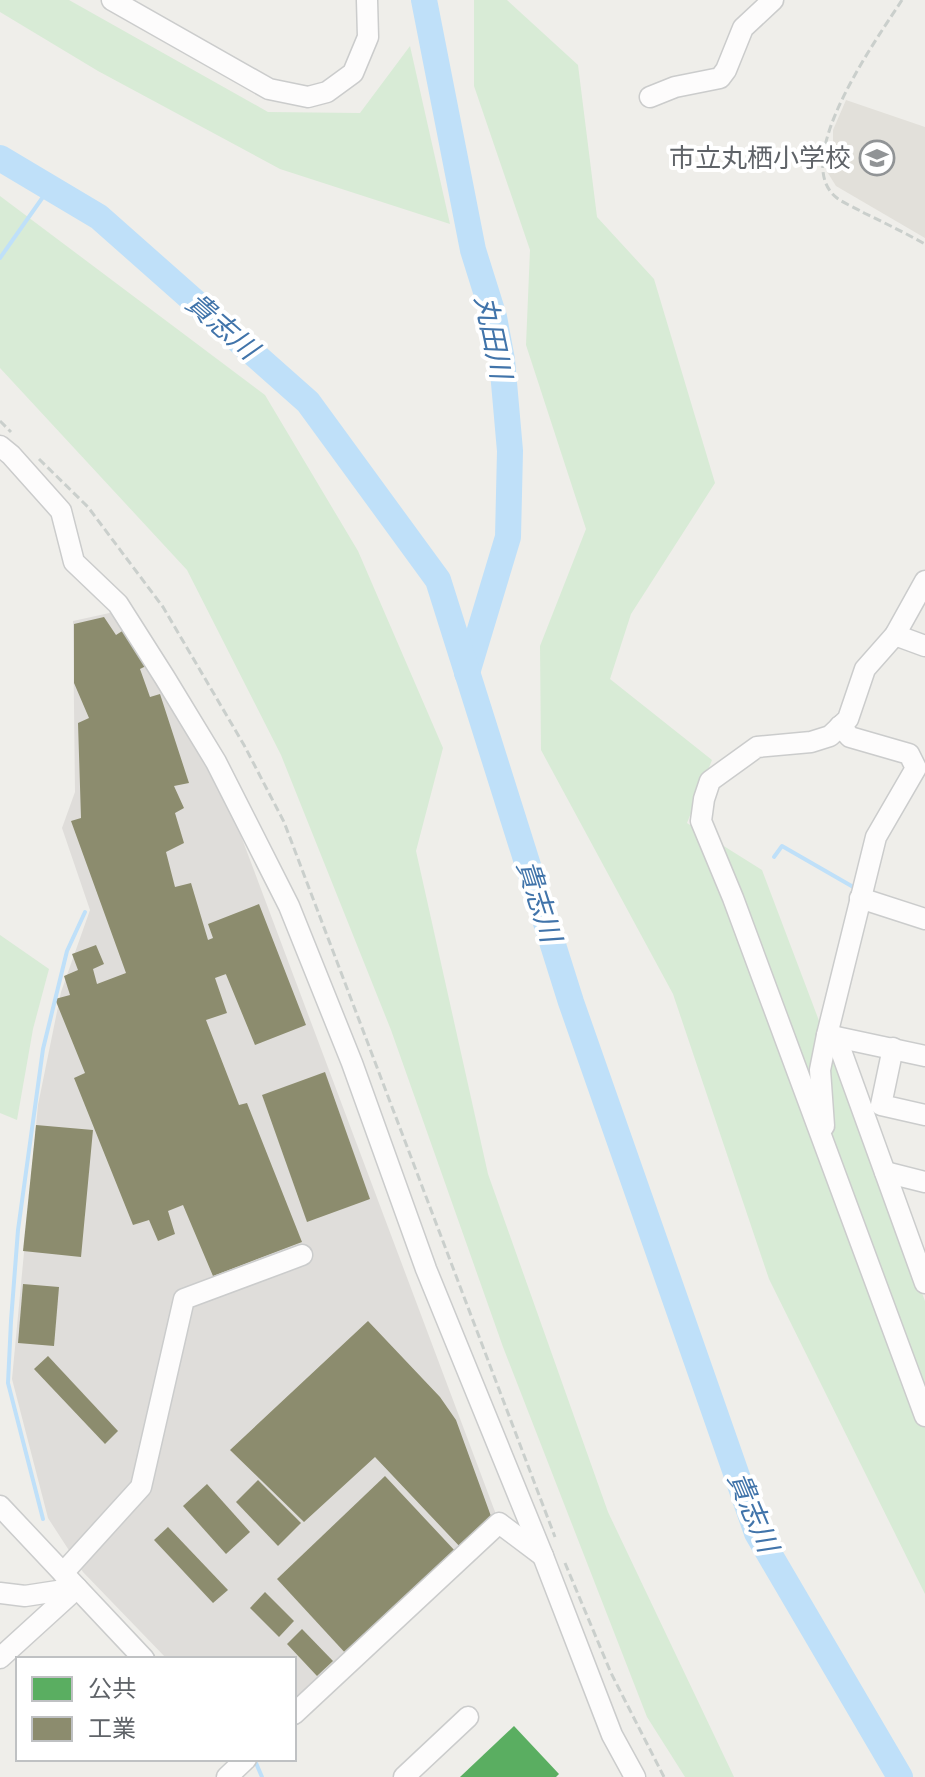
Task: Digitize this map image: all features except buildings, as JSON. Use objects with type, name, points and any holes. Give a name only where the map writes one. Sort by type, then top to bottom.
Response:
[{"type":"street","points":[[112,0],[269,89],[308,97],[327,92],[353,73],[368,37],[367,0]]},
{"type":"street","points":[[650,97],[675,87],[720,78],[743,28],[773,0]]},
{"type":"street","points":[[0,446],[61,511],[74,562],[118,604],[165,678],[216,762],[289,906],[352,1063],[426,1269],[612,1735],[635,1777]]},
{"type":"street","points":[[925,581],[895,635],[865,669],[848,719],[830,736],[811,742],[757,747],[710,781],[701,821],[925,1416]]},
{"type":"street","points":[[895,635],[925,646]]},
{"type":"street","points":[[823,1141],[820,1070],[832,1036],[860,898],[876,837],[916,768],[909,754],[850,737],[840,726]]},
{"type":"street","points":[[860,898],[925,919]]},
{"type":"street","points":[[832,1036],[925,1056]]},
{"type":"street","points":[[832,1036],[925,1283]]},
{"type":"street","points":[[874,1142],[893,1048]]},
{"type":"street","points":[[881,1105],[925,1115]]},
{"type":"street","points":[[885,1172],[925,1182]]},
{"type":"street","points":[[0,1658],[70,1581],[141,1487],[184,1299],[302,1255]]},
{"type":"street","points":[[0,1506],[142,1657]]},
{"type":"street","points":[[296,1712],[499,1523],[543,1556]]},
{"type":"street","points":[[0,1593],[25,1596],[70,1581]]},
{"type":"street","points":[[404,1777],[468,1717]]},
{"type":"street","points":[[227,1777],[245,1764]]},
{"type":"path","points":[[902,0],[842,96],[827,136],[823,157],[824,176],[835,197],[925,244]]},
{"type":"shaded area","name":"市立丸栖小学校","points":[[846,100],[925,127],[925,238],[836,186],[826,170],[833,145],[833,130]]},
{"type":"shaded area","points":[[114,612],[154,668],[235,820],[497,1517],[296,1703],[296,1657],[165,1657],[83,1572],[48,1518],[12,1379],[38,1105],[61,992],[90,910],[62,828],[75,792],[73,621]]},
{"type":"green space","points":[[0,0],[69,0],[268,112],[360,113],[410,46],[450,224],[280,169],[98,71],[0,12]]},
{"type":"green space","points":[[474,0],[507,0],[578,65],[597,217],[654,279],[715,483],[631,614],[610,679],[712,760],[687,823],[762,870],[925,1301],[925,1594],[769,1279],[673,994],[541,750],[540,646],[586,529],[526,345],[530,250],[474,86]]},
{"type":"green space","points":[[0,196],[265,395],[358,551],[443,748],[416,851],[488,1174],[608,1512],[734,1777],[685,1777],[647,1717],[503,1347],[391,1030],[281,755],[187,570],[0,368]]},
{"type":"green space","points":[[0,935],[49,969],[33,1029],[17,1120],[0,1113]]},
{"type":"waterway","name":"丸田川","points":[[424,0],[473,250],[494,317],[502,360],[510,451],[508,537],[467,673]]},
{"type":"waterway","name":"貴志川","points":[[0,158],[99,217],[308,402],[438,580],[571,1002],[757,1533],[900,1777]]},
{"type":"waterway","points":[[0,258],[50,187]]},
{"type":"waterway","points":[[774,857],[782,846],[855,888]]},
{"type":"waterway","points":[[43,1519],[8,1383],[11,1321],[18,1230],[43,1049],[67,951],[85,912]]},
{"type":"waterway","points":[[256,1763],[262,1777]]},
{"type":"place","name":"市立丸栖小学校","points":[[877,158]]}]
